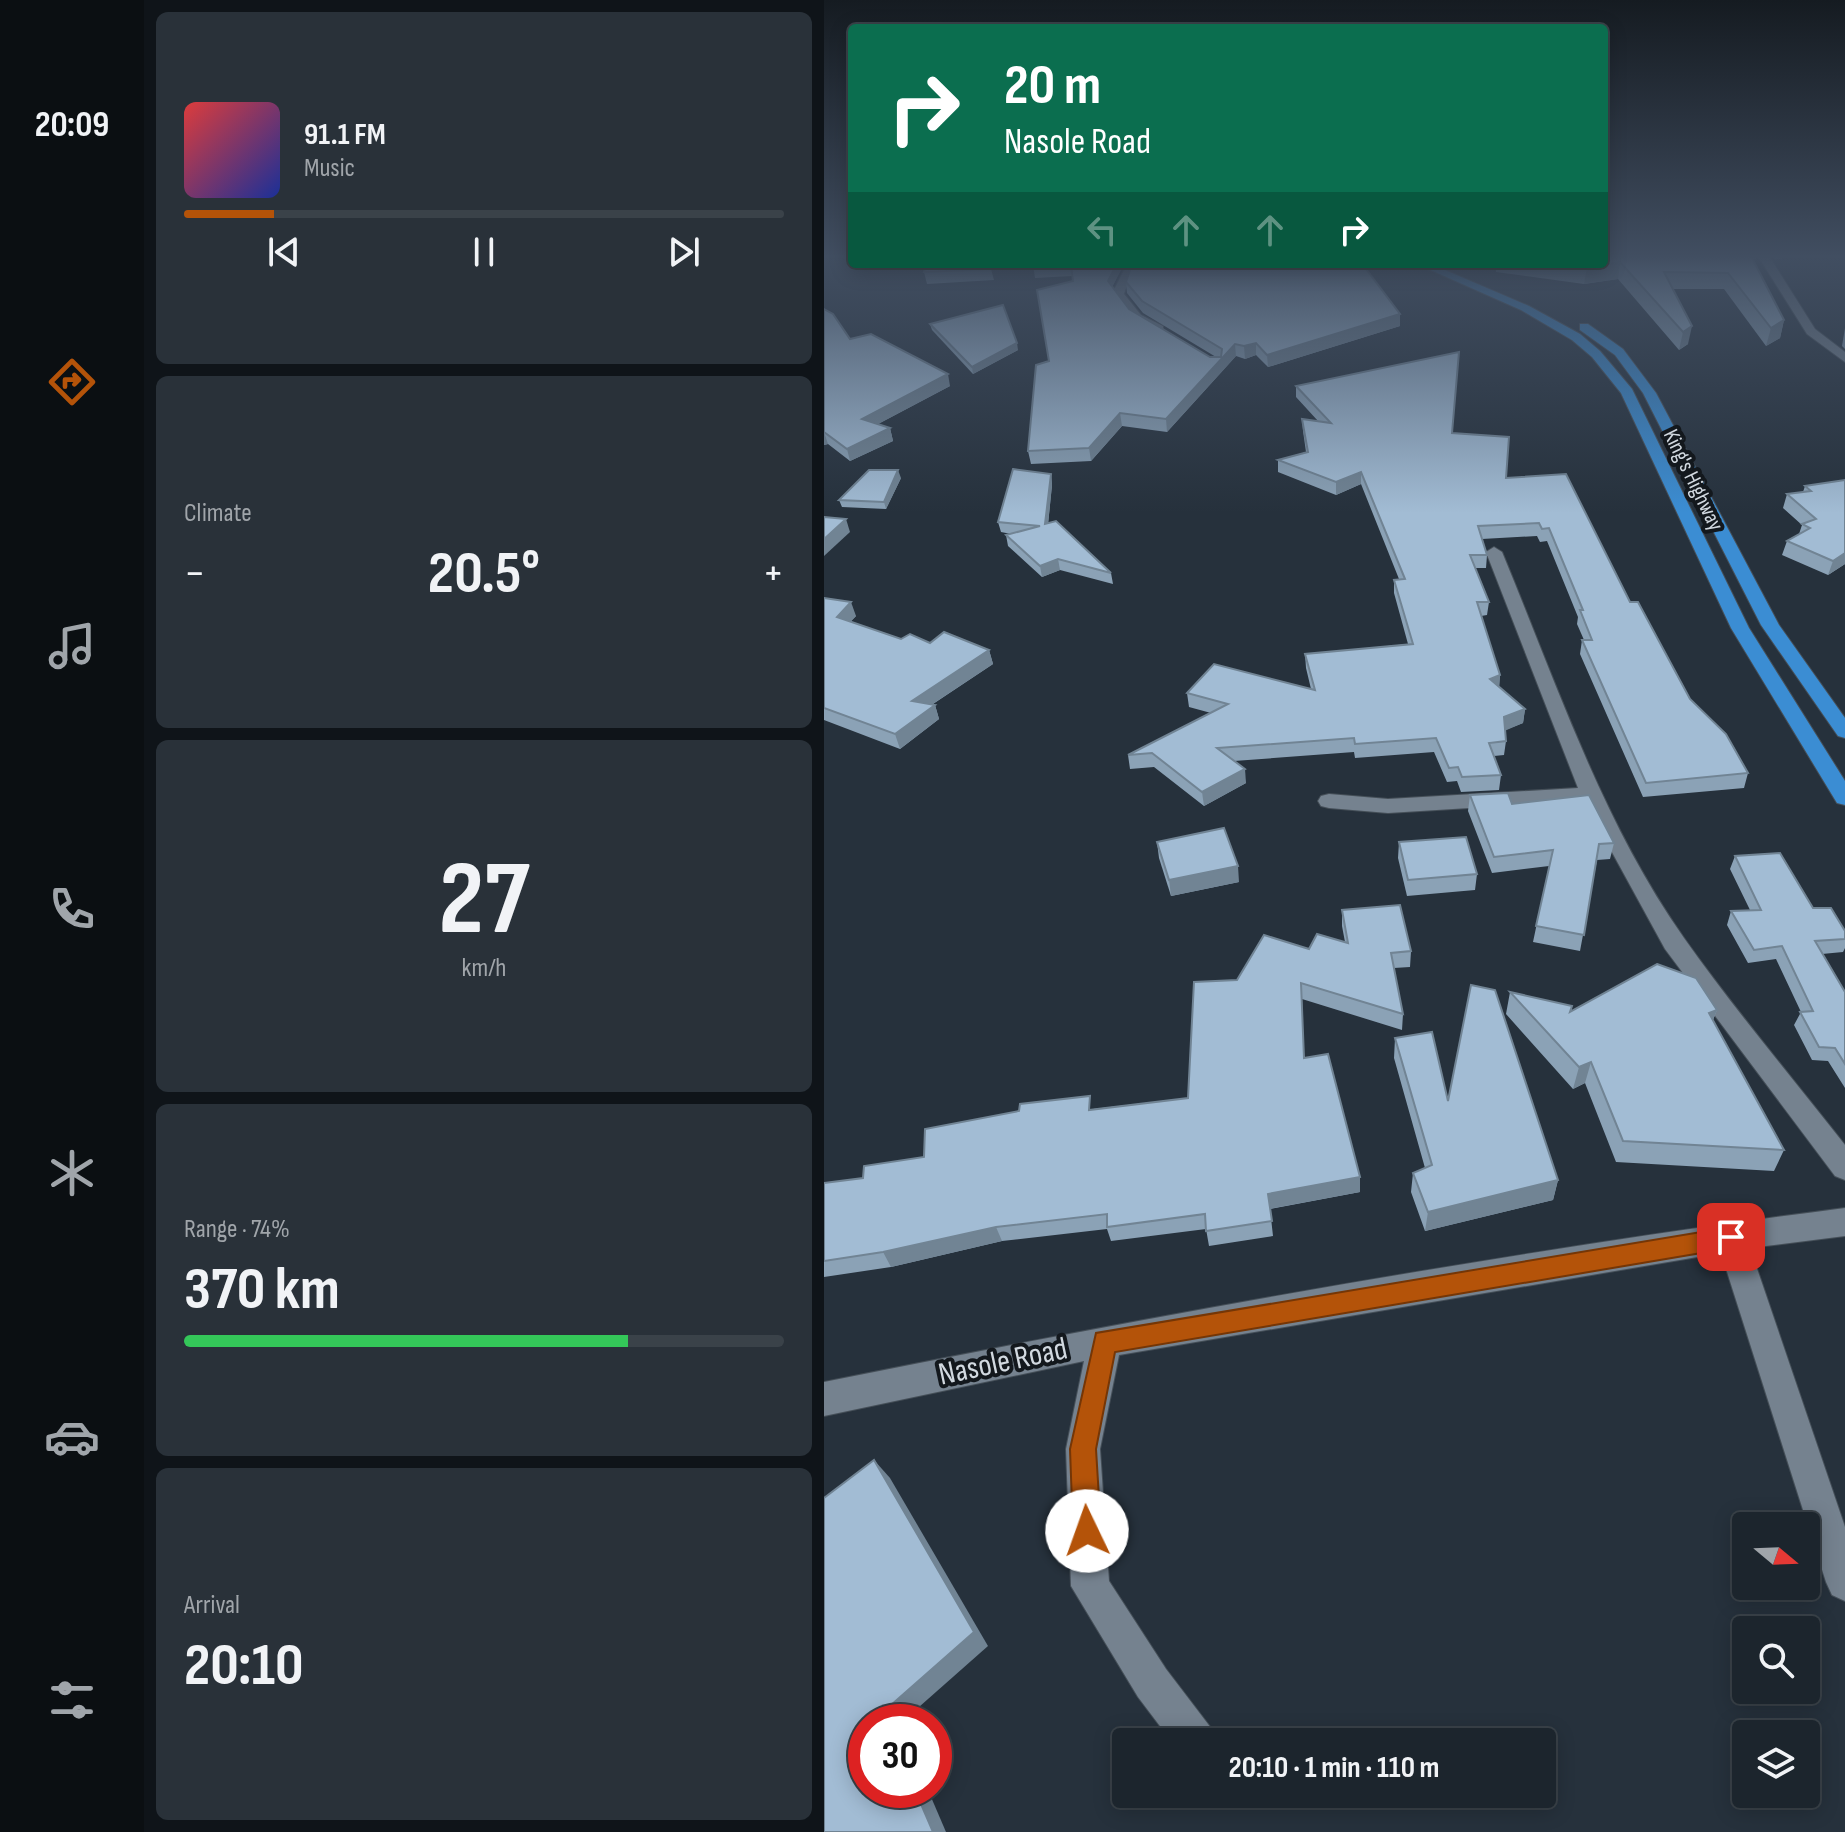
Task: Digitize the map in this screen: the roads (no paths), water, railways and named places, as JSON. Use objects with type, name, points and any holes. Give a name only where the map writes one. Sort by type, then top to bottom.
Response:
[{"type":"highway","name":"King's Highway","points":[[1579,341],[1596,354],[1627,392],[1740,628],[1845,798]]},
{"type":"highway","name":"King's Highway","points":[[1605,341],[1619,352],[1649,393],[1770,625],[1845,732]]},
{"type":"street","points":[[1824,341],[1845,358]]},
{"type":"street","points":[[1494,552],[1591,794],[1674,943],[1845,1167]]},
{"type":"street","points":[[1329,801],[1388,806],[1591,794]]},
{"type":"street","name":"Nasole Road","points":[[824,1399],[1105,1341],[1731,1237],[1845,1222]]},
{"type":"street","points":[[1731,1237],[1845,1582]]},
{"type":"street","points":[[1105,1341],[1083,1449],[1090,1586],[1152,1683],[1186,1728]]}]
